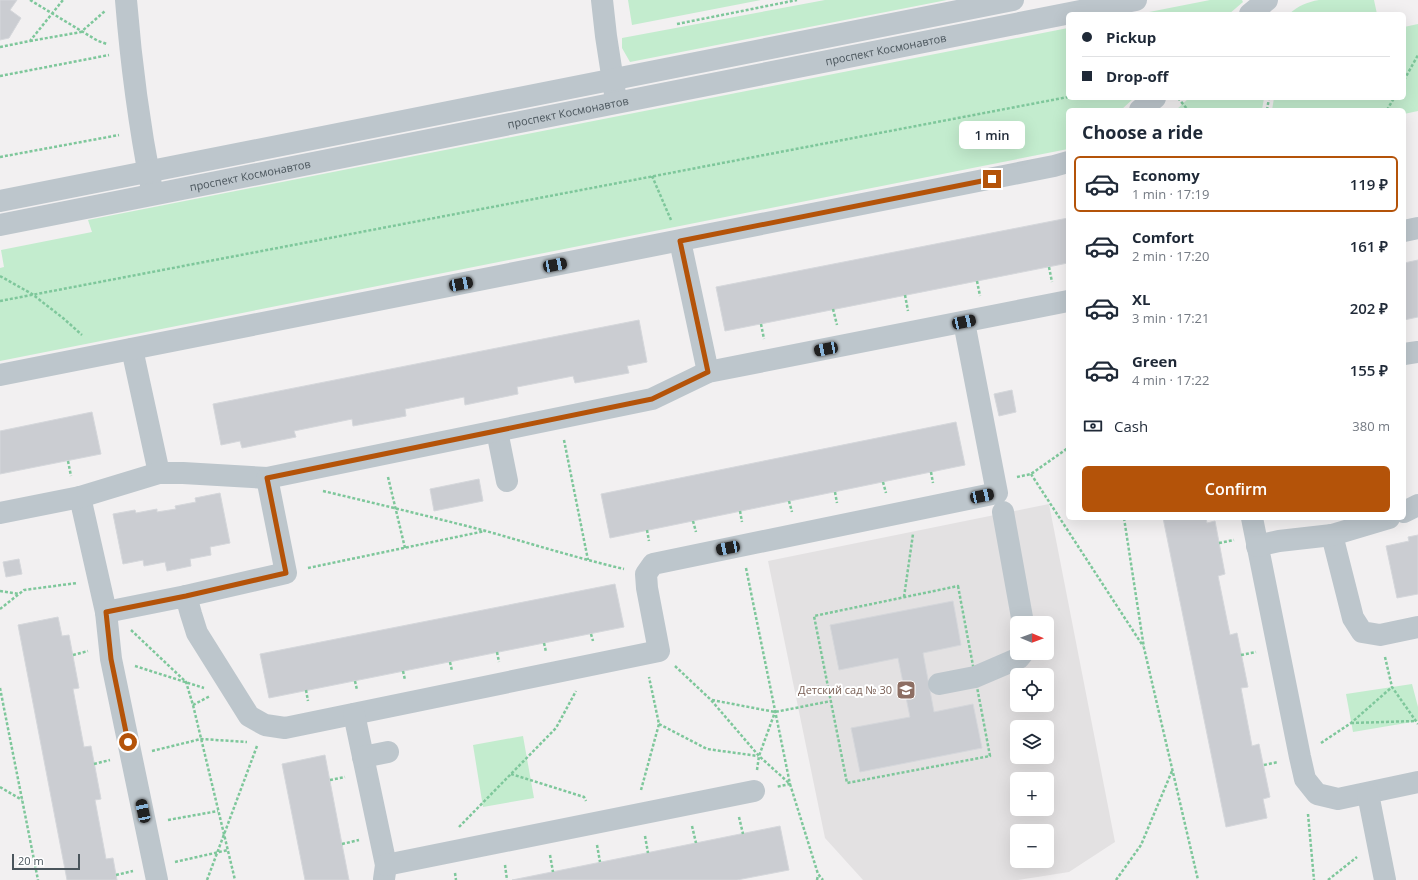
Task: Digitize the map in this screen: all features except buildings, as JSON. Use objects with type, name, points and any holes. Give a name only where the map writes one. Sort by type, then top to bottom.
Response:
[{"type":"street","points":[[602,0],[612,79],[617,104]]},
{"type":"street","points":[[0,201],[1013,0]]},
{"type":"street","name":"проспект Космонавтов","points":[[1076,12],[1136,0]]},
{"type":"street","points":[[1252,12],[1267,0]]},
{"type":"street","points":[[116,4],[130,51],[148,172],[153,195]]},
{"type":"street","name":"проспект Космонавтов","points":[[0,225],[1066,14]]},
{"type":"street","points":[[1142,108],[1152,100]]},
{"type":"street","points":[[0,375],[680,241],[1066,163]]},
{"type":"street","points":[[1406,231],[1418,228]]},
{"type":"street","points":[[680,241],[708,372]]},
{"type":"street","points":[[0,513],[80,498],[159,473],[267,478],[652,399],[708,372],[1066,301]]},
{"type":"street","points":[[186,596],[198,634],[261,734],[652,653],[646,574],[653,564],[997,493],[964,322]]},
{"type":"street","points":[[132,349],[159,473]]},
{"type":"street","points":[[1406,354],[1418,352]]},
{"type":"street","points":[[497,430],[507,481]]},
{"type":"street","points":[[106,612],[186,596],[286,573],[267,478]]},
{"type":"street","points":[[80,498],[106,612],[111,659],[156,873]]},
{"type":"street","points":[[1406,511],[1418,505]]},
{"type":"street","points":[[1003,512],[1022,616]]},
{"type":"street","points":[[1252,520],[1300,757],[1306,779],[1317,794],[1338,799],[1368,794],[1418,782]]},
{"type":"street","points":[[1258,546],[1279,541],[1332,535],[1382,520]]},
{"type":"street","points":[[1332,535],[1353,618],[1362,632],[1380,635],[1418,627]]},
{"type":"street","points":[[939,684],[975,676],[1014,660]]},
{"type":"street","points":[[354,714],[385,872],[450,852],[754,791]]},
{"type":"street","points":[[363,757],[388,752]]},
{"type":"street","points":[[1368,794],[1385,880]]},
{"type":"path","points":[[30,0],[50,14],[98,42],[130,51]]},
{"type":"path","points":[[30,41],[50,14],[63,0]]},
{"type":"path","points":[[676,24],[797,0]]},
{"type":"path","points":[[0,47],[81,32],[116,4]]},
{"type":"path","points":[[0,76],[130,51]]},
{"type":"path","points":[[1406,77],[1418,56]]},
{"type":"path","points":[[0,301],[1066,97]]},
{"type":"path","points":[[1180,100],[1186,108]]},
{"type":"path","points":[[0,157],[120,134]]},
{"type":"path","points":[[652,176],[680,241]]},
{"type":"path","points":[[0,276],[32,294],[63,318],[101,355]]},
{"type":"path","points":[[559,418],[588,561]]},
{"type":"path","points":[[995,482],[1031,474],[1066,449]]},
{"type":"path","points":[[383,454],[405,548]]},
{"type":"path","points":[[1031,474],[1144,648]]},
{"type":"path","points":[[320,490],[486,531],[588,561],[646,574]]},
{"type":"path","points":[[1124,520],[1144,648],[1198,880]]},
{"type":"path","points":[[286,573],[486,531]]},
{"type":"path","points":[[904,597],[913,531]]},
{"type":"path","points":[[742,546],[790,784],[820,880]]},
{"type":"path","points":[[0,609],[24,590],[99,580]]},
{"type":"path","points":[[958,586],[975,676],[990,756],[847,783],[814,616],[958,586]]},
{"type":"path","points":[[0,591],[19,594]]},
{"type":"path","points":[[106,612],[136,634],[186,682],[193,705],[235,880]]},
{"type":"path","points":[[1380,635],[1392,687],[1417,723]]},
{"type":"path","points":[[652,653],[712,700],[759,756],[790,784]]},
{"type":"path","points":[[640,814],[638,802],[659,724],[652,653]]},
{"type":"path","points":[[111,659],[205,688]]},
{"type":"path","points":[[450,852],[455,831],[556,728],[578,688],[576,669]]},
{"type":"path","points":[[1300,757],[1351,723],[1392,687]]},
{"type":"path","points":[[0,688],[38,880]]},
{"type":"path","points":[[712,700],[775,712],[831,701]]},
{"type":"path","points":[[754,791],[759,756],[775,712]]},
{"type":"path","points":[[1351,723],[1417,723]]},
{"type":"path","points":[[659,724],[707,749],[759,756]]},
{"type":"path","points":[[131,755],[201,739],[261,734],[207,880]]},
{"type":"path","points":[[1116,880],[1141,845],[1173,770]]},
{"type":"path","points":[[511,774],[584,797],[593,823]]},
{"type":"path","points":[[0,787],[22,800]]},
{"type":"path","points":[[1314,880],[1308,812],[1317,794]]},
{"type":"path","points":[[146,825],[218,811]]},
{"type":"path","points":[[1328,880],[1377,841]]},
{"type":"path","points":[[156,873],[228,850]]},
{"type":"path","points":[[817,880],[818,874]]},
{"type":"path","points":[[818,874],[823,880]]},
{"type":"shaded area","name":"Детский сад № 30","points":[[1049,504],[1115,842],[1069,872],[1018,880],[863,880],[825,838],[768,561]]},
{"type":"green space","points":[[628,0],[761,0],[632,25]]},
{"type":"green space","points":[[825,0],[947,0],[630,62],[622,48],[622,38]]},
{"type":"green space","points":[[1210,0],[1242,0],[1243,2],[1231,12],[1149,12]]},
{"type":"green space","points":[[1319,0],[1374,0],[1377,12],[1292,12],[1311,2]]},
{"type":"green space","points":[[1418,24],[1418,111],[1406,114],[1406,108],[1272,108],[1274,100],[1406,100],[1406,27]]},
{"type":"green space","points":[[1066,28],[1066,100],[1132,100],[1123,108],[1066,108],[1066,149],[0,361],[0,268],[4,267],[1,250],[92,232],[88,220]]},
{"type":"green space","points":[[1187,100],[1264,100],[1262,108],[1178,108]]},
{"type":"green space","points":[[1412,684],[1418,707],[1418,721],[1353,732],[1346,694]]},
{"type":"green space","points":[[523,736],[534,798],[483,807],[473,745]]},
{"type":"place","name":"Детский сад № 30","points":[[906,690]]},
{"type":"route","points":[[128,742],[111,659],[106,612],[186,596],[286,573],[267,478],[652,399],[708,372],[680,241],[992,179]]}]
